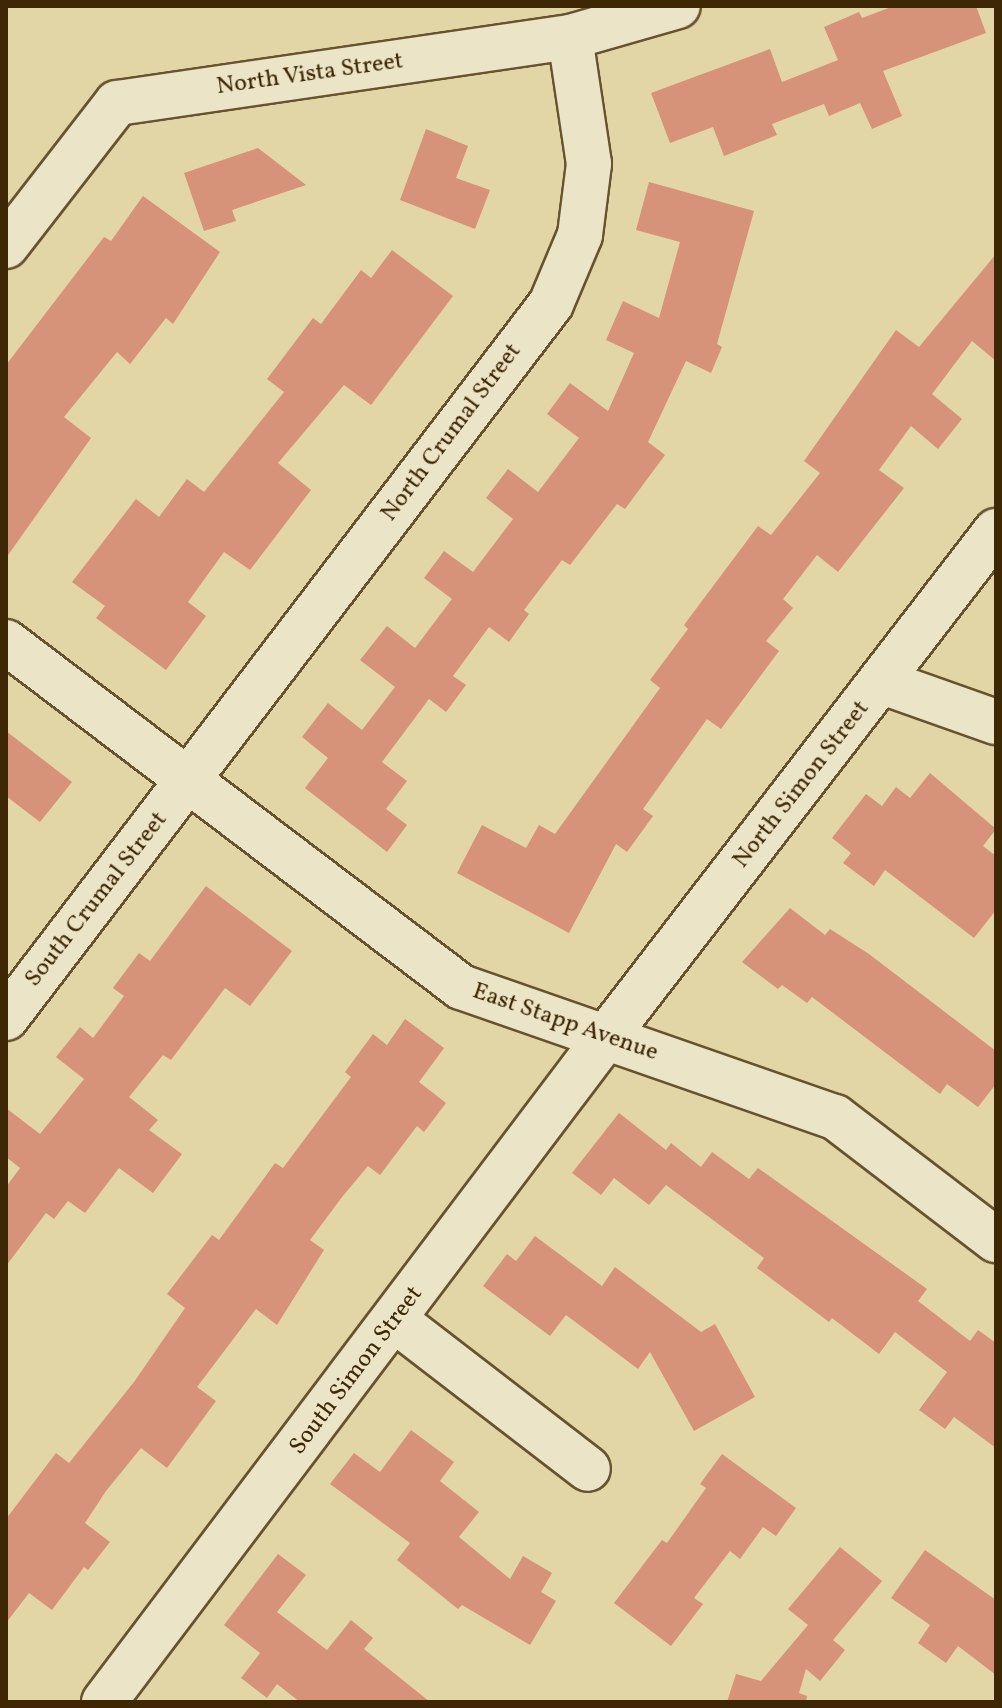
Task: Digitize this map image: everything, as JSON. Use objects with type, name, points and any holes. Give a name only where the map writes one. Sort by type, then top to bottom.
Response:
[{"type":"street","name":"North Vista Street","points":[[6,246],[117,103],[570,37],[678,6]]},
{"type":"street","name":"North Crumal Street","points":[[188,782],[551,304],[580,235],[589,164],[570,37]]},
{"type":"street","name":"North Simon Street","points":[[606,1037],[883,682],[996,531]]},
{"type":"street","name":"East Stapp Avenue","points":[[6,642],[461,987],[835,1117],[996,1240]]},
{"type":"street","points":[[883,682],[996,722]]},
{"type":"street","name":"South Crumal Street","points":[[6,1018],[188,782]]},
{"type":"street","name":"South Simon Street","points":[[123,1695],[606,1037]]},
{"type":"street","points":[[396,1321],[588,1469]]},
{"type":"building","points":[[894,6],[976,6],[986,33],[883,71],[902,116],[872,129],[860,103],[829,116],[824,104],[772,124],[777,135],[724,156],[713,127],[670,143],[651,93],[770,49],[782,82],[838,60],[824,27],[859,12],[862,18]]},
{"type":"building","points":[[426,129],[468,146],[456,178],[490,190],[475,229],[400,200]]},
{"type":"building","points":[[258,148],[306,185],[232,210],[236,221],[204,231],[184,173]]},
{"type":"building","points":[[649,182],[754,211],[717,344],[722,347],[711,373],[686,361],[648,442],[665,455],[625,509],[617,504],[570,565],[562,560],[524,610],[529,614],[509,642],[489,627],[453,676],[466,685],[446,712],[429,699],[382,762],[407,781],[386,809],[407,825],[387,852],[305,788],[328,758],[302,737],[328,703],[362,730],[395,687],[360,660],[387,626],[415,648],[452,599],[424,578],[444,551],[473,572],[513,519],[486,498],[508,469],[538,492],[579,438],[547,414],[570,383],[608,411],[634,353],[606,340],[623,301],[659,318],[680,242],[636,230]]},
{"type":"building","points":[[143,196],[220,252],[173,324],[166,318],[130,364],[117,352],[64,417],[91,438],[6,558],[6,365],[104,237],[111,241]]},
{"type":"building","points":[[392,250],[453,296],[371,405],[344,385],[278,463],[311,490],[250,570],[224,552],[188,602],[206,616],[166,670],[96,618],[105,606],[72,582],[136,499],[159,517],[187,479],[204,492],[284,392],[267,379],[313,318],[321,324],[361,270],[371,278]]},
{"type":"building","points":[[996,254],[996,361],[972,341],[932,394],[962,419],[938,449],[911,426],[879,470],[904,488],[838,572],[817,555],[783,599],[793,608],[766,641],[779,651],[721,729],[707,719],[643,809],[653,816],[627,852],[616,844],[569,933],[457,873],[482,825],[526,848],[539,825],[555,834],[660,688],[650,680],[688,629],[684,625],[758,526],[771,535],[820,473],[804,461],[896,330],[919,347]]},
{"type":"building","points":[[6,731],[72,782],[40,822],[6,796]]},
{"type":"building","points":[[930,773],[996,829],[983,846],[996,856],[996,910],[974,938],[885,870],[874,886],[843,863],[851,853],[832,838],[866,794],[882,806],[896,787],[910,798]]},
{"type":"building","points":[[206,886],[292,951],[250,1006],[225,988],[171,1060],[163,1055],[129,1097],[158,1120],[149,1130],[182,1154],[153,1193],[119,1168],[85,1213],[68,1201],[54,1219],[46,1213],[6,1266],[6,1187],[20,1168],[6,1157],[6,1108],[40,1134],[84,1079],[56,1057],[80,1027],[93,1038],[124,996],[113,988],[139,953],[150,961]]},
{"type":"building","points":[[790,908],[825,935],[830,929],[869,954],[996,1051],[996,1084],[978,1107],[947,1084],[940,1094],[812,997],[807,1003],[782,985],[778,989],[742,962]]},
{"type":"building","points":[[405,1019],[444,1048],[419,1082],[446,1103],[424,1132],[417,1126],[380,1175],[368,1166],[342,1197],[310,1240],[324,1250],[277,1325],[256,1309],[197,1387],[216,1401],[167,1468],[141,1448],[106,1491],[85,1523],[110,1542],[88,1570],[84,1567],[52,1610],[29,1593],[6,1623],[6,1519],[56,1453],[69,1463],[134,1382],[185,1308],[167,1294],[212,1235],[219,1240],[275,1163],[283,1168],[351,1077],[345,1072],[373,1034],[387,1045]]},
{"type":"building","points":[[619,1113],[666,1150],[671,1143],[701,1167],[712,1152],[749,1179],[758,1168],[927,1289],[918,1301],[970,1341],[978,1330],[996,1343],[996,1448],[954,1417],[945,1429],[919,1410],[947,1372],[895,1332],[879,1354],[832,1318],[829,1322],[757,1268],[764,1258],[666,1185],[649,1205],[614,1178],[601,1195],[572,1173]]},
{"type":"building","points":[[535,1236],[602,1286],[615,1267],[701,1332],[715,1324],[755,1397],[694,1431],[650,1352],[638,1369],[566,1315],[550,1336],[483,1286],[507,1254],[516,1261]]},
{"type":"building","points":[[411,1430],[454,1462],[440,1481],[479,1512],[459,1537],[510,1579],[523,1556],[552,1573],[541,1592],[556,1601],[530,1645],[462,1605],[458,1609],[397,1560],[410,1543],[330,1484],[354,1453],[380,1472]]},
{"type":"building","points":[[722,1454],[796,1508],[776,1536],[763,1527],[740,1559],[730,1551],[694,1598],[703,1604],[671,1646],[614,1603],[662,1540],[667,1543],[706,1488],[700,1484]]},
{"type":"building","points":[[840,1547],[882,1581],[833,1640],[845,1650],[820,1681],[806,1669],[799,1693],[807,1696],[806,1702],[727,1702],[736,1674],[761,1681],[808,1625],[788,1609]]},
{"type":"building","points":[[925,1550],[996,1600],[996,1675],[958,1646],[946,1663],[918,1643],[930,1625],[891,1598]]},
{"type":"building","points":[[278,1554],[306,1575],[277,1612],[327,1650],[351,1620],[373,1638],[364,1649],[430,1702],[300,1702],[277,1684],[267,1698],[241,1678],[260,1653],[224,1625]]}]
